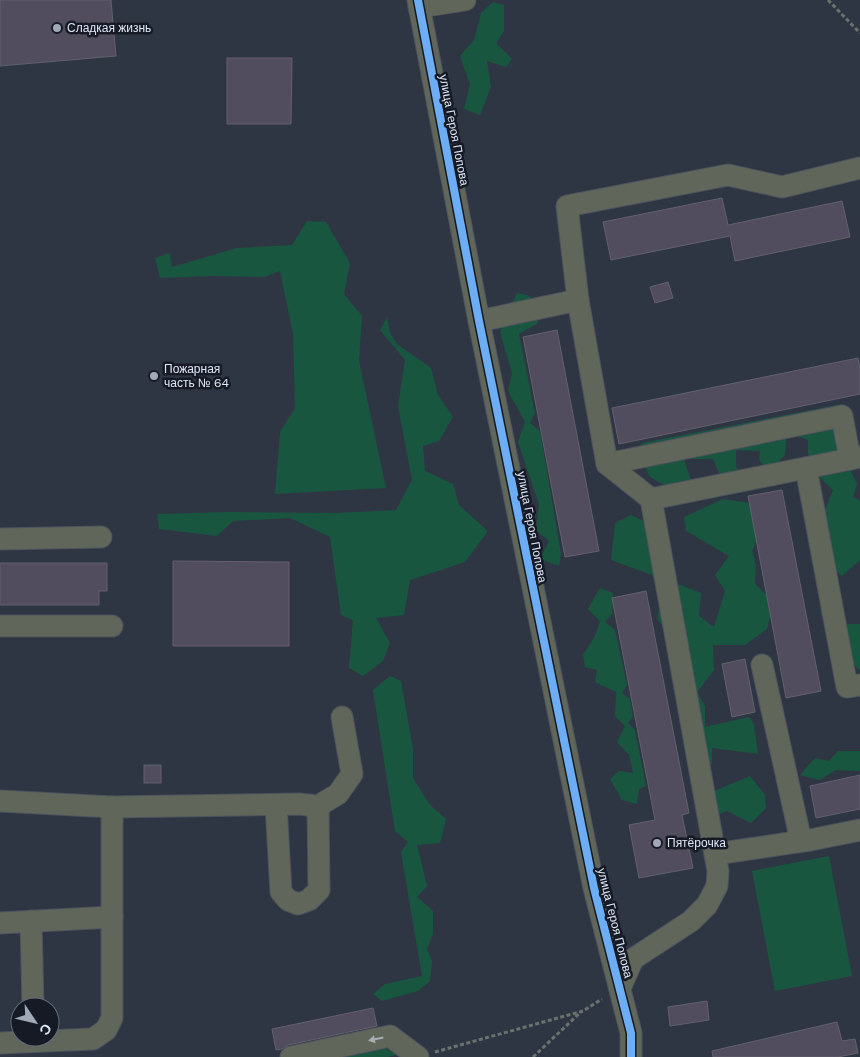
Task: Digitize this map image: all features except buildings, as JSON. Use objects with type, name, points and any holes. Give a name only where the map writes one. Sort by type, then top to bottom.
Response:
[{"type":"street","points":[[419,4],[464,0]]},
{"type":"street","name":"улица Героя Попова","points":[[419,4],[479,321],[594,888],[631,1033],[631,1057]]},
{"type":"street","points":[[620,988],[633,959],[691,921],[706,905],[717,886],[718,871],[651,499],[607,464],[578,300],[567,206],[728,175],[782,187],[860,168]]},
{"type":"street","points":[[479,321],[578,300]]},
{"type":"street","points":[[607,464],[842,416],[855,458],[651,499]]},
{"type":"street","points":[[806,468],[848,687],[860,685]]},
{"type":"street","points":[[0,539],[101,537]]},
{"type":"street","points":[[0,626],[112,626]]},
{"type":"street","points":[[762,664],[801,841]]},
{"type":"street","points":[[0,801],[112,807],[298,804],[318,806],[338,794],[352,774],[342,717]]},
{"type":"street","points":[[276,805],[281,892],[288,900],[298,904],[309,900],[319,890],[318,806]]},
{"type":"street","points":[[60,1039],[93,1039],[106,1030],[112,1018],[112,807]]},
{"type":"street","points":[[715,854],[860,830]]},
{"type":"street","points":[[0,923],[112,917]]},
{"type":"street","points":[[31,922],[33,997]]},
{"type":"street","points":[[291,1057],[390,1036],[417,1056]]},
{"type":"path","points":[[828,0],[860,33]]},
{"type":"path","points":[[533,1057],[583,1011],[620,988]]},
{"type":"path","points":[[417,1056],[583,1011]]},
{"type":"green space","points":[[493,2],[504,5],[504,31],[496,43],[512,59],[506,67],[487,61],[491,87],[480,115],[464,109],[470,84],[460,56],[474,40],[481,13]]},
{"type":"green space","points":[[307,221],[326,222],[350,263],[344,294],[362,316],[359,361],[386,488],[275,494],[280,432],[295,408],[293,334],[280,271],[264,277],[210,276],[160,278],[155,258],[170,253],[172,267],[237,248],[292,245]]},
{"type":"green space","points":[[517,293],[530,296],[538,323],[519,334],[535,413],[530,423],[540,431],[561,554],[559,566],[540,559],[549,541],[536,530],[539,504],[518,442],[525,422],[508,391],[512,373],[500,332]]},
{"type":"green space","points":[[387,317],[390,333],[397,344],[431,368],[438,395],[453,417],[439,441],[423,446],[425,471],[453,484],[459,505],[488,531],[465,562],[410,580],[404,615],[376,618],[390,643],[383,661],[363,676],[349,668],[353,620],[341,615],[330,537],[290,518],[233,521],[217,536],[159,529],[157,514],[231,512],[336,513],[396,510],[412,480],[398,406],[405,360],[380,330]]},
{"type":"green space","points":[[842,404],[852,424],[838,444],[857,484],[853,497],[860,501],[860,560],[842,576],[832,567],[824,513],[833,490],[818,476],[819,461],[808,455],[808,440],[787,432],[785,455],[769,471],[759,460],[760,451],[736,450],[736,466],[748,485],[726,489],[713,459],[684,459],[691,481],[666,486],[650,477],[637,451],[642,443]]},
{"type":"green space","points":[[723,499],[764,505],[762,528],[752,551],[756,565],[755,584],[774,602],[767,629],[745,645],[713,645],[714,670],[697,692],[705,706],[705,727],[749,717],[754,724],[758,754],[712,748],[712,764],[706,770],[714,791],[750,776],[765,795],[766,808],[751,823],[727,811],[704,820],[683,650],[657,619],[661,596],[652,575],[611,560],[615,523],[631,515],[663,530],[670,581],[701,593],[699,616],[714,627],[725,591],[715,575],[729,556],[686,531],[684,517]]},
{"type":"green space","points":[[600,588],[613,593],[612,614],[605,622],[615,630],[627,685],[622,693],[630,699],[633,717],[628,723],[635,730],[646,786],[639,789],[637,804],[622,800],[610,779],[619,771],[633,773],[629,755],[617,742],[625,726],[615,716],[616,692],[595,682],[597,670],[585,667],[583,655],[595,636],[600,621],[588,609]]},
{"type":"green space","points":[[823,591],[843,600],[842,624],[860,624],[860,669],[830,641],[830,625],[820,612]]},
{"type":"green space","points":[[390,676],[401,681],[413,749],[413,778],[430,805],[446,819],[440,843],[417,845],[427,886],[417,897],[433,911],[433,934],[427,949],[432,961],[430,981],[418,991],[382,1001],[373,994],[385,984],[422,976],[401,852],[408,842],[395,831],[373,690]]},
{"type":"green space","points":[[838,751],[860,751],[860,771],[836,770],[820,780],[800,775],[815,758],[829,761]]},
{"type":"green space","points":[[829,856],[852,976],[775,991],[752,871]]},
{"type":"green space","points":[[384,1048],[400,1054],[388,1057],[343,1057]]},
{"type":"cycle path","points":[[418,0],[479,321],[594,888],[631,1033],[631,1057]]},
{"type":"place","name":"Сладкая жизнь","points":[[57,28]]},
{"type":"place","name":"Пожарная часть № 64","points":[[154,376]]},
{"type":"place","name":"Пятёрочка","points":[[657,843]]}]
